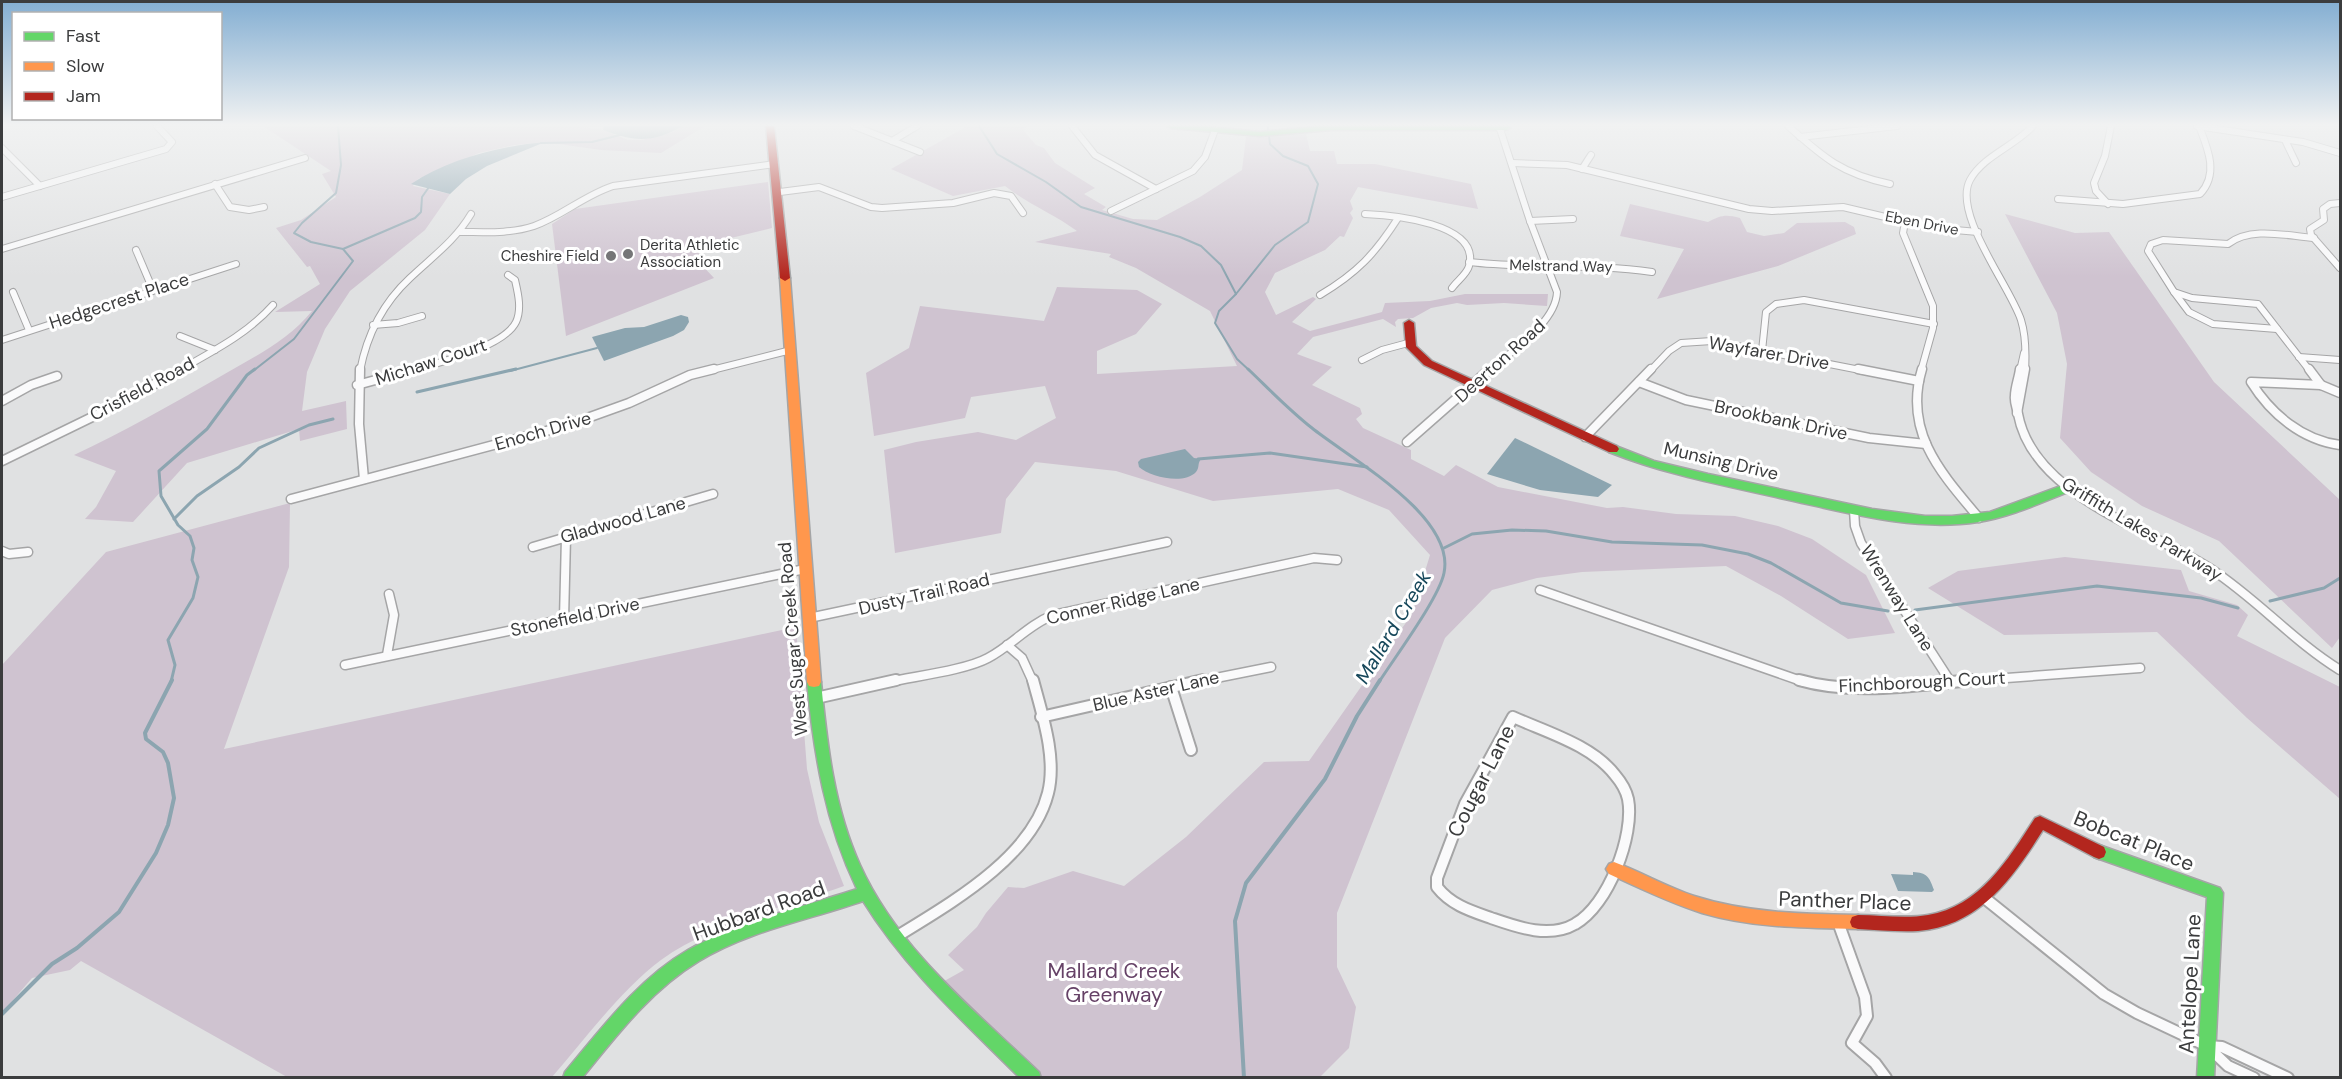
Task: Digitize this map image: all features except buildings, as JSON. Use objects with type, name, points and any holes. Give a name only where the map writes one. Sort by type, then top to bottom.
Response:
[{"type":"street","points":[[30,176],[39,186]]},
{"type":"street","points":[[2,197],[72,176]]},
{"type":"street","points":[[2,249],[241,176]]},
{"type":"street","points":[[460,232],[504,232],[534,226],[557,215],[592,193],[613,186],[684,176]]},
{"type":"street","name":"West Sugar Creek Road","points":[[777,176],[809,618],[821,758],[830,801],[840,835],[866,892],[896,937],[926,971],[1033,1077]]},
{"type":"street","points":[[1133,176],[1156,189]]},
{"type":"street","points":[[1111,210],[1182,176]]},
{"type":"street","name":"Deerton Road","points":[[1407,442],[1474,385],[1554,311],[1557,292],[1530,221],[1516,176]]},
{"type":"street","name":"Eben Drive","points":[[1613,176],[1749,209],[1772,211],[1843,207],[1932,228],[1978,232]]},
{"type":"street","points":[[1856,176],[1890,184]]},
{"type":"street","name":"Griffith Lakes Parkway","points":[[1974,176],[1967,188],[1969,209],[2021,320],[2025,337],[2025,380],[2016,419],[2026,442],[2036,456],[2069,488],[2206,566],[2238,589],[2310,651],[2340,670]]},
{"type":"street","points":[[2097,176],[2094,183],[2096,191],[2108,204]]},
{"type":"street","points":[[2058,199],[2108,204],[2188,197],[2203,192],[2208,176]]},
{"type":"street","points":[[215,184],[230,207],[249,210],[264,207]]},
{"type":"street","points":[[780,192],[819,187],[871,207],[882,208],[954,202],[997,193],[1010,195],[1018,202],[1023,213]]},
{"type":"street","points":[[2340,203],[2330,204],[2323,209],[2324,220],[2310,229],[2314,238],[2340,268]]},
{"type":"street","points":[[364,479],[357,413],[357,385],[373,325],[381,310],[406,280],[460,232],[471,214]]},
{"type":"street","points":[[1365,214],[1440,226],[1455,232],[1468,245],[1469,262],[1468,267],[1452,288]]},
{"type":"street","points":[[1320,295],[1345,280],[1377,250],[1398,218]]},
{"type":"street","points":[[1530,221],[1573,219]]},
{"type":"street","points":[[1905,222],[1904,234],[1933,306],[1934,324],[1916,395],[1917,413],[1926,444],[1942,473],[1979,518]]},
{"type":"street","points":[[2277,329],[2213,324],[2189,312],[2152,261],[2148,251],[2151,244],[2163,240],[2228,244],[2234,238],[2247,234],[2314,238]]},
{"type":"street","points":[[136,250],[153,291]]},
{"type":"street","name":"Melstrand Way","points":[[1469,262],[1502,266],[1620,267],[1652,272]]},
{"type":"street","name":"Hedgecrest Place","points":[[2,340],[236,264]]},
{"type":"street","name":"Michaw Court","points":[[357,385],[479,349],[499,339],[516,324],[518,315],[515,280],[508,275]]},
{"type":"street","points":[[13,292],[29,330]]},
{"type":"street","points":[[2174,292],[2192,297],[2258,304],[2321,385]]},
{"type":"street","points":[[1762,351],[1766,312],[1776,304],[1792,300],[1818,302],[1934,324]]},
{"type":"street","name":"Crisfield Road","points":[[2,461],[121,403],[215,350],[249,330],[273,305]]},
{"type":"street","points":[[373,325],[398,323],[422,316]]},
{"type":"street","points":[[1362,360],[1408,343],[1409,323]]},
{"type":"street","points":[[180,336],[215,350]]},
{"type":"street","name":"Wayfarer Drive","points":[[1585,437],[1669,351],[1681,343],[1712,341],[1919,381]]},
{"type":"street","name":"Munsing Drive","points":[[1408,343],[1417,356],[1428,363],[1634,458],[1664,468],[1854,510],[1928,521],[1979,518],[2013,509],[2069,488]]},
{"type":"street","name":"Enoch Drive","points":[[291,499],[574,423],[629,403],[690,375],[791,350]]},
{"type":"street","points":[[2299,357],[2340,360]]},
{"type":"street","points":[[2,401],[31,385],[57,376]]},
{"type":"street","name":"Brookbank Drive","points":[[1639,382],[1686,400],[1869,438],[1926,444]]},
{"type":"street","points":[[2340,393],[2321,385],[2251,382],[2270,407],[2290,425],[2324,441],[2340,445]]},
{"type":"street","name":"Gladwood Lane","points":[[533,547],[712,494]]},
{"type":"street","name":"Wrenway Lane","points":[[1854,510],[1855,526],[1861,543],[1950,681]]},
{"type":"street","points":[[564,619],[566,537]]},
{"type":"street","name":"Dusty Trail Road","points":[[809,618],[1167,542]]},
{"type":"street","points":[[2,551],[9,554],[28,552]]},
{"type":"street","name":"Conner Ridge Lane","points":[[816,698],[980,662],[998,653],[1029,626],[1053,615],[1314,558],[1337,560]]},
{"type":"street","name":"Stonefield Drive","points":[[345,665],[805,569]]},
{"type":"street","name":"Finchborough Court","points":[[1540,590],[1779,675],[1819,686],[1870,688],[2140,668]]},
{"type":"street","points":[[387,655],[394,611],[394,603],[390,594]]},
{"type":"street","points":[[896,937],[994,868],[1027,837],[1042,810],[1048,792],[1050,775],[1041,717],[1025,659],[1007,645]]},
{"type":"street","name":"Blue Aster Lane","points":[[1041,717],[1254,669],[1271,668]]},
{"type":"street","points":[[1171,687],[1191,750]]},
{"type":"street","name":"Cougar Lane","points":[[1513,717],[1583,751],[1611,770],[1618,778],[1628,798],[1630,811],[1625,841],[1614,869],[1601,899],[1587,915],[1575,924],[1542,932],[1522,928],[1464,908],[1450,902],[1437,887],[1437,878],[1465,804],[1513,717]]},
{"type":"street","name":"Bobcat Place","points":[[2040,822],[2093,850],[2215,893]]},
{"type":"street","name":"Panther Place","points":[[1614,869],[1672,895],[1735,914],[1838,922],[1935,921],[1969,908],[1982,897],[2021,853],[2040,822]]},
{"type":"street","name":"Hubbard Road","points":[[571,1077],[645,994],[684,961],[727,940],[866,892]]},
{"type":"street","name":"Antelope Lane","points":[[2205,1077],[2215,893]]},
{"type":"street","points":[[1982,897],[2104,994],[2136,1013],[2206,1046],[2228,1066],[2254,1077]]},
{"type":"street","points":[[1838,922],[1864,997],[1867,1016],[1852,1043],[1875,1063],[1886,1077]]},
{"type":"street","points":[[2206,1046],[2222,1047],[2288,1077]]},
{"type":"green space","points":[[323,176],[424,176],[418,179],[413,186],[450,194],[425,230],[350,291],[325,329],[307,372],[302,411],[346,401],[347,429],[300,441],[299,429],[187,463],[133,522],[85,519],[96,507],[116,471],[74,455],[255,357],[280,341],[312,311],[275,312],[320,284],[310,266],[307,267],[276,228],[301,220],[336,197]]},
{"type":"green space","name":"Mallard Creek Greenway","points":[[908,176],[1076,176],[1095,188],[1084,194],[1106,207],[1102,210],[1133,219],[1157,220],[1232,176],[1434,176],[1471,184],[1478,209],[1358,187],[1350,201],[1353,209],[1350,213],[1353,218],[1344,237],[1340,236],[1325,250],[1275,273],[1265,292],[1276,315],[1313,297],[1316,299],[1292,322],[1310,331],[1382,312],[1385,303],[1430,301],[1465,294],[1548,294],[1547,306],[1457,303],[1431,308],[1413,318],[1398,319],[1395,322],[1396,327],[1383,319],[1313,337],[1297,354],[1332,367],[1312,385],[1360,408],[1362,414],[1356,419],[1363,428],[1411,450],[1411,459],[1444,476],[1456,465],[1498,487],[1607,508],[1623,507],[1676,514],[1735,516],[1778,526],[1812,539],[1866,575],[1895,633],[1848,639],[1781,596],[1726,566],[1582,572],[1537,578],[1492,590],[1445,638],[1337,913],[1337,967],[1356,1007],[1349,1048],[1320,1077],[1033,1077],[939,984],[964,970],[948,955],[977,927],[1008,887],[1024,888],[1073,871],[1124,886],[1186,837],[1264,762],[1309,761],[1412,614],[1430,555],[1389,510],[1338,489],[1213,501],[1116,471],[1035,462],[1006,499],[1001,533],[895,553],[884,450],[916,442],[978,432],[1016,440],[1056,418],[1045,386],[971,397],[965,418],[874,436],[866,373],[909,348],[920,306],[1044,321],[1057,287],[1137,290],[1162,304],[1136,334],[1097,351],[1097,374],[1237,366],[1210,311],[1136,268],[1109,257],[1111,254],[1035,242],[1077,231],[1005,186],[953,196]]},
{"type":"green space","name":"Derita Athletic Association","points":[[768,182],[772,228],[698,246],[700,263],[714,278],[566,336],[552,224],[575,209]]},
{"type":"green space","points":[[1630,204],[1708,222],[1724,216],[1740,218],[1747,232],[1764,236],[1784,233],[1797,223],[1845,222],[1854,227],[1856,234],[1778,266],[1657,299],[1684,249],[1620,236]]},
{"type":"green space","points":[[2005,214],[2075,233],[2109,232],[2214,382],[2340,500],[2340,637],[2332,648],[2219,541],[2142,506],[2091,472],[2060,438],[2067,364],[2057,313]]},
{"type":"green space","points":[[290,503],[289,567],[224,749],[796,627],[807,769],[819,822],[844,886],[726,926],[681,947],[661,960],[618,1000],[552,1077],[287,1077],[81,961],[70,970],[32,978],[2,1013],[2,665],[106,552]]},
{"type":"green space","points":[[2065,557],[2181,570],[2189,591],[2237,605],[2248,615],[2237,636],[2340,687],[2340,799],[2247,718],[2157,632],[2004,635],[1928,588],[1958,571]]},
{"type":"water","points":[[424,176],[470,176],[450,194],[411,184]]},
{"type":"water","points":[[681,315],[688,317],[689,322],[684,330],[604,361],[592,337],[625,328],[644,327]]},
{"type":"water","points":[[1515,438],[1612,485],[1598,497],[1540,490],[1487,474]]},
{"type":"water","points":[[1185,449],[1194,458],[1201,459],[1196,472],[1191,476],[1167,478],[1151,474],[1139,467],[1138,462],[1141,459]]},
{"type":"water","points":[[1913,872],[1927,876],[1934,890],[1932,892],[1898,891],[1891,874],[1913,875]]},
{"type":"waterway","points":[[339,176],[336,193],[294,233],[311,242],[343,249]]},
{"type":"waterway","points":[[1036,176],[1081,207],[1180,237],[1201,246],[1221,265],[1236,294]]},
{"type":"waterway","name":"Mallard Creek","points":[[1236,294],[1275,245],[1308,222],[1318,184],[1314,176]]},
{"type":"waterway","points":[[343,249],[415,218],[421,212],[422,197],[429,187]]},
{"type":"waterway","points":[[253,371],[294,339],[353,261],[343,249]]},
{"type":"waterway","name":"Mallard Creek","points":[[1236,294],[1219,311],[1215,323],[1237,359],[1250,371]]},
{"type":"waterway","points":[[510,371],[597,348]]},
{"type":"waterway","points":[[174,519],[161,496],[159,471],[207,429],[247,375],[255,369]]},
{"type":"waterway","points":[[417,392],[516,369]]},
{"type":"waterway","name":"Mallard Creek","points":[[1248,369],[1287,407],[1366,467]]},
{"type":"waterway","points":[[174,519],[197,496],[239,467],[259,448],[309,425],[333,419]]},
{"type":"waterway","points":[[1198,459],[1270,453],[1366,467]]},
{"type":"waterway","name":"Mallard Creek","points":[[1366,467],[1417,510],[1434,531],[1443,552],[1444,573],[1434,597],[1379,682]]},
{"type":"waterway","points":[[171,682],[175,665],[168,640],[193,598],[198,577],[192,560],[194,548],[190,536],[174,519]]},
{"type":"waterway","points":[[1444,548],[1472,534],[1512,530],[1546,531],[1612,542],[1702,545],[1748,554],[1771,563],[1841,603],[1888,611]]},
{"type":"waterway","points":[[2270,601],[2324,588],[2340,578]]},
{"type":"waterway","points":[[1915,610],[2097,586],[2201,598],[2238,608]]},
{"type":"waterway","name":"Mallard Creek","points":[[1244,1078],[1235,921],[1246,883],[1325,779],[1357,716],[1380,680]]},
{"type":"waterway","points":[[2,1014],[52,964],[77,948],[119,912],[156,853],[168,825],[174,798],[168,763],[163,752],[146,739],[145,733],[171,682]]},
{"type":"traffic: fast","points":[[1613,449],[1670,469],[1898,518],[1952,520],[1990,516],[2069,487]]},
{"type":"traffic: fast","points":[[814,682],[821,744],[833,806],[841,836],[866,893],[899,942],[917,962],[954,1002],[1033,1078]]},
{"type":"traffic: fast","points":[[2099,852],[2215,893],[2205,1078]]},
{"type":"traffic: fast","points":[[571,1078],[627,1011],[658,981],[694,955],[756,928],[866,893]]},
{"type":"traffic: slow","points":[[785,278],[814,682]]},
{"type":"traffic: slow","points":[[1614,869],[1680,898],[1722,911],[1780,919],[1858,922]]},
{"type":"traffic: jam","points":[[775,176],[785,278]]},
{"type":"traffic: jam","points":[[1409,323],[1411,347],[1428,363],[1613,449]]},
{"type":"traffic: jam","points":[[1858,922],[1927,923],[1954,916],[1970,907],[1997,883],[2021,853],[2040,822],[2099,852]]},
{"type":"place","name":"Derita Athletic Association","points":[[628,254]]},
{"type":"place","name":"Cheshire Field","points":[[611,256]]}]
